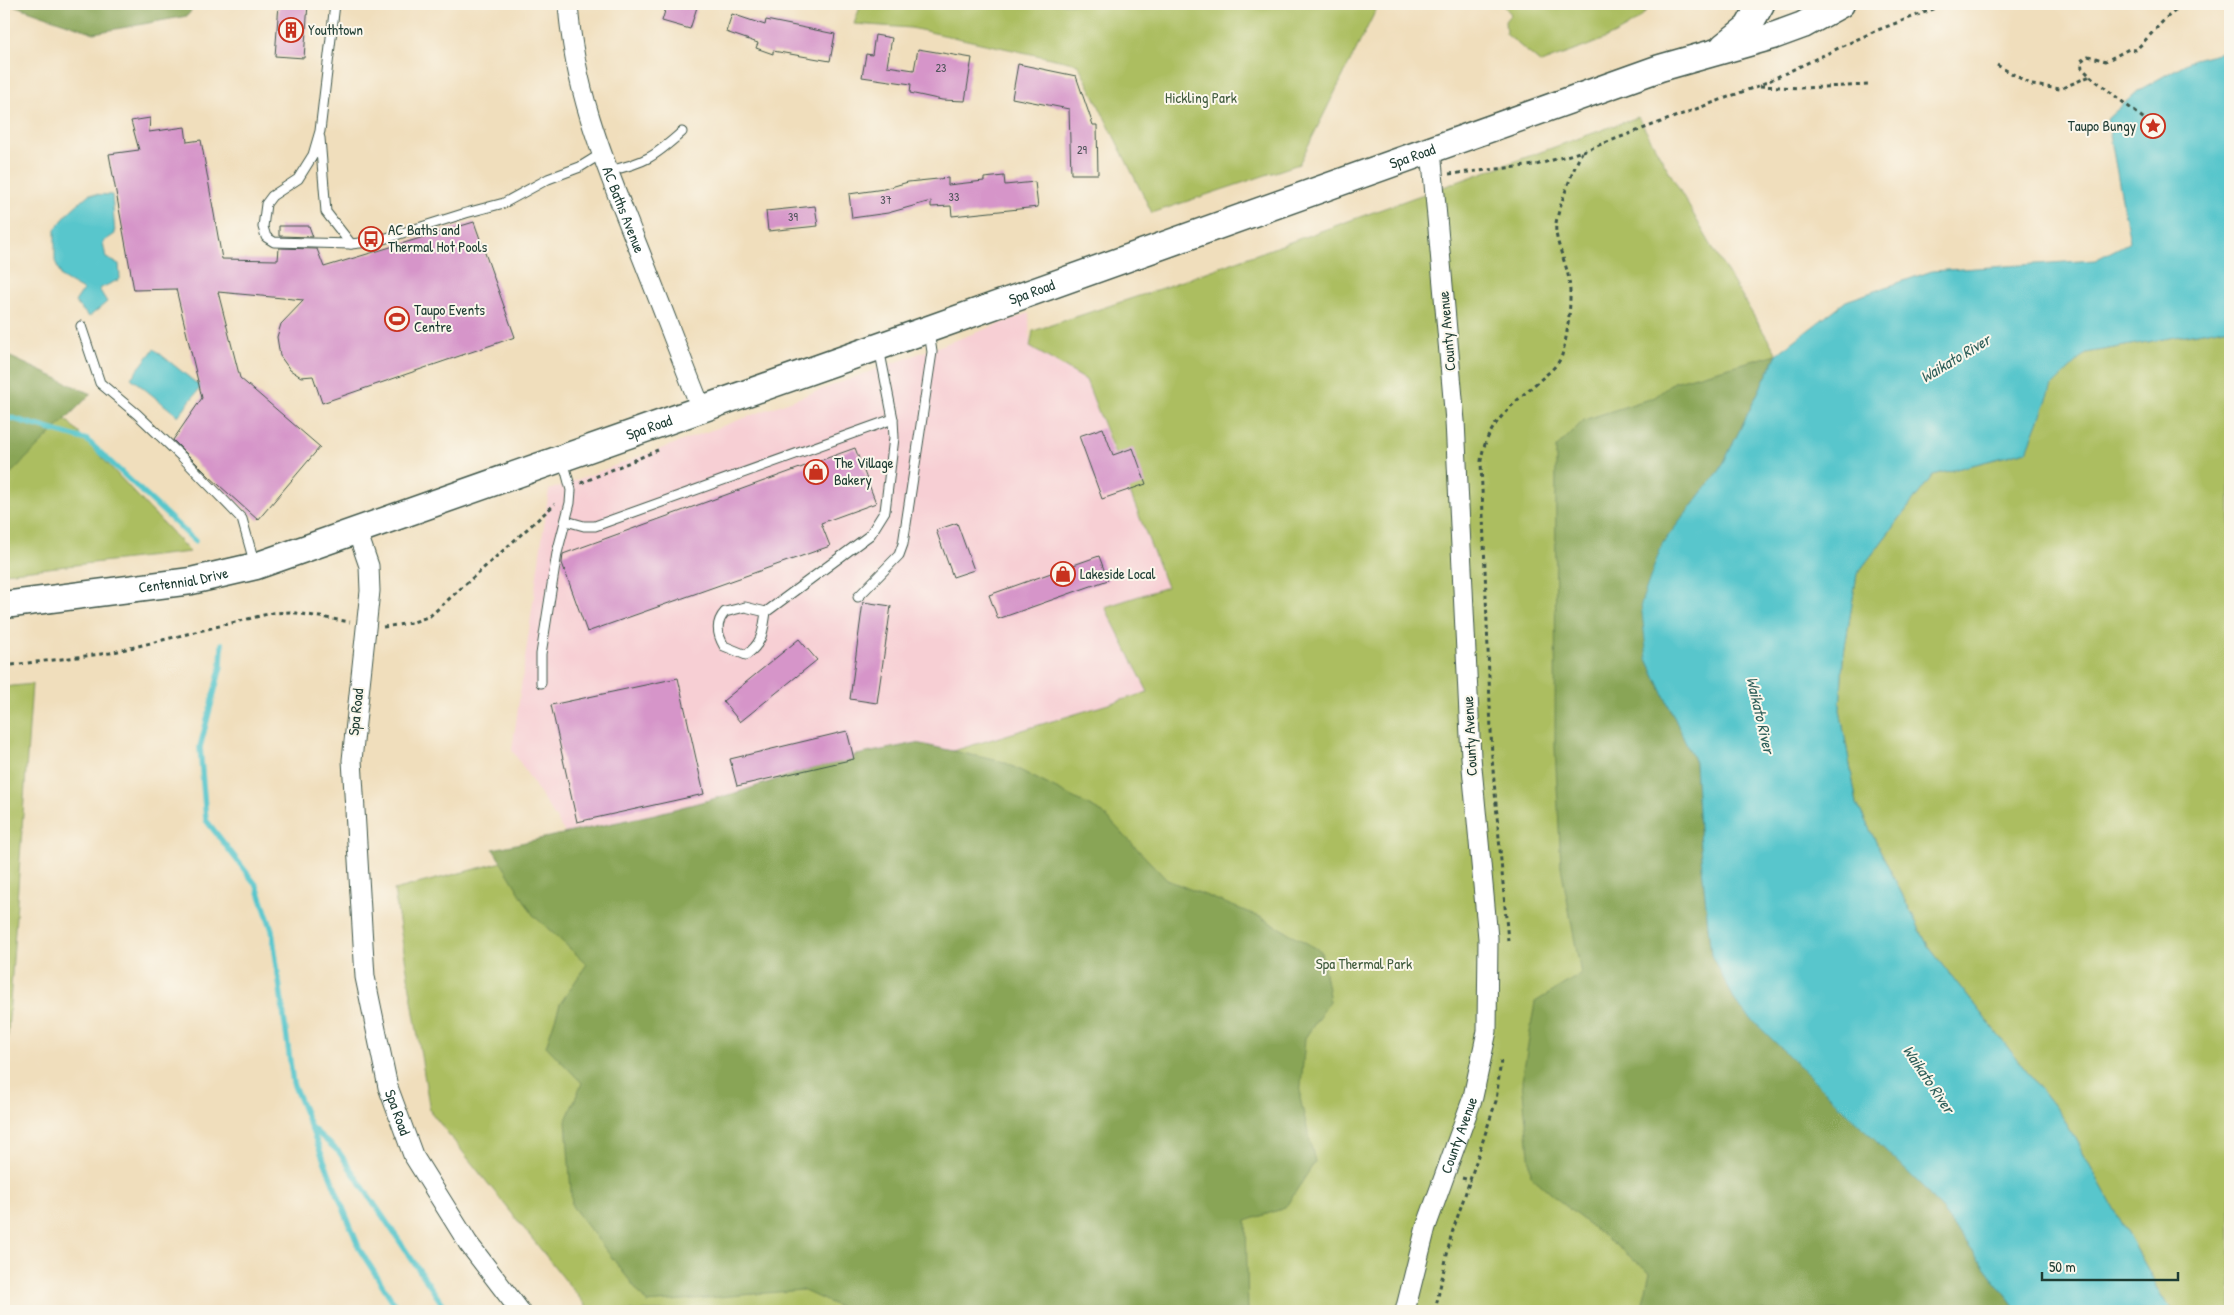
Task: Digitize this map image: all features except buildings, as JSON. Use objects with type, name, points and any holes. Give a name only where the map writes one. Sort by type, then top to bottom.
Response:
[{"type":"main road","name":"Spa Road","points":[[1720,50],[1748,27],[1761,4]]},
{"type":"main road","name":"Spa Road","points":[[357,531],[1660,68],[1774,36],[1803,25],[1842,4]]},
{"type":"main road","name":"Centennial Drive","points":[[4,605],[191,581],[256,566],[357,531]]},
{"type":"street","name":"AC Baths Avenue","points":[[568,4],[579,80],[605,162],[701,408]]},
{"type":"street","name":"County Avenue","points":[[1405,1311],[1426,1227],[1473,1097],[1487,1031],[1488,938],[1471,758],[1455,420],[1432,161],[1427,150]]},
{"type":"street","name":"Spa Road","points":[[357,531],[369,566],[370,591],[352,760],[365,978],[388,1087],[413,1155],[468,1243],[520,1311]]},
{"type":"lane","points":[[335,4],[320,131],[313,155],[298,179],[272,196],[266,204],[262,227],[266,237],[274,242],[350,244],[378,241],[466,212],[504,203],[548,179],[580,167],[605,162],[637,164],[658,153],[682,132]]},
{"type":"lane","points":[[320,131],[326,212],[350,244]]},
{"type":"lane","points":[[81,326],[100,383],[176,450],[242,519],[256,566]]},
{"type":"lane","points":[[858,597],[899,555],[903,544],[932,352],[929,329]]},
{"type":"lane","points":[[766,612],[745,607],[725,612],[719,621],[718,628],[718,636],[724,646],[746,654],[756,648],[763,633],[766,612],[870,534],[885,512],[894,438],[885,368],[878,346]]},
{"type":"lane","points":[[566,521],[584,526],[595,526],[893,419]]},
{"type":"lane","points":[[541,683],[541,654],[557,553],[566,521],[571,490],[562,458]]},
{"type":"path","points":[[1444,174],[1536,165],[1583,151],[1758,86],[1875,31],[1947,4]]},
{"type":"path","points":[[2154,126],[2090,76],[2082,68],[2081,61],[2088,56],[2106,62],[2129,48],[2136,50],[2166,18],[2184,4]]},
{"type":"path","points":[[1997,66],[2032,85],[2060,89],[2090,76]]},
{"type":"path","points":[[1758,86],[1800,88],[1869,85]]},
{"type":"path","points":[[1508,949],[1508,930],[1492,758],[1481,461],[1482,451],[1489,434],[1510,405],[1553,369],[1562,356],[1569,308],[1569,277],[1557,237],[1556,223],[1575,165],[1583,151]]},
{"type":"path","points":[[4,666],[110,653],[272,613],[290,612],[356,623]]},
{"type":"path","points":[[1435,1311],[1451,1236],[1496,1101],[1502,1053]]},
{"type":"path","points":[[1446,1173],[1470,1180]]},
{"type":"shaded area","points":[[1029,313],[1030,347],[1086,380],[1167,588],[1105,607],[1149,692],[864,778],[572,844],[512,750],[549,490]]},
{"type":"green space","points":[[10,4],[197,4],[187,16],[94,33]]},
{"type":"green space","name":"Hickling Park","points":[[861,4],[1379,4],[1299,164],[1152,213],[1078,64],[911,28],[854,24]]},
{"type":"green space","points":[[1513,4],[1649,4],[1643,14],[1619,32],[1541,63],[1506,34],[1505,21],[1511,14],[1505,7]]},
{"type":"green space","name":"Spa Thermal Park","points":[[1638,117],[1719,259],[1777,354],[1720,470],[1700,846],[2018,1311],[590,1311],[430,1111],[394,890],[572,844],[864,778],[1148,692],[1105,607],[1167,587],[1086,380],[1030,347],[1033,331],[1151,292]]},
{"type":"green space","points":[[2230,327],[2230,1311],[2171,1311],[2064,1119],[1928,946],[1857,804],[1840,710],[1843,659],[1857,574],[1933,475],[2027,451],[2052,385],[2086,353]]},
{"type":"green space","points":[[4,353],[190,552],[4,573]]},
{"type":"green space","points":[[4,354],[91,394],[4,480]]},
{"type":"green space","points":[[1777,354],[1720,470],[1662,544],[1647,659],[1695,762],[1700,846],[1711,955],[1927,1191],[2018,1311],[1641,1311],[1650,1272],[1569,1209],[1531,1176],[1522,1081],[1535,1002],[1581,974],[1561,867],[1555,747],[1556,448],[1584,420],[1655,397],[1674,382]]},
{"type":"green space","points":[[32,684],[4,1090],[4,687]]},
{"type":"green space","points":[[916,743],[1004,762],[1103,813],[1167,880],[1260,917],[1321,951],[1330,1001],[1305,1038],[1300,1098],[1315,1162],[1285,1208],[1246,1221],[1248,1311],[848,1311],[802,1290],[647,1303],[572,1206],[566,1120],[582,1083],[546,1046],[560,1004],[587,964],[533,915],[493,849],[655,814],[732,794],[847,757]]},
{"type":"water","name":"Waikato River","points":[[2230,50],[2230,327],[2086,353],[2052,386],[2027,451],[1933,475],[1857,574],[1843,659],[1840,710],[1857,804],[1928,946],[2064,1119],[2171,1311],[2018,1311],[1927,1191],[1738,1006],[1711,955],[1700,846],[1695,762],[1647,659],[1641,603],[1662,544],[1720,470],[1777,354],[1846,301],[1932,271],[2095,260],[2130,242],[2107,119],[2139,90],[2194,59]]},
{"type":"water","points":[[89,194],[112,195],[115,234],[103,242],[106,258],[119,264],[120,279],[99,289],[107,302],[89,317],[75,302],[83,290],[62,278],[55,261],[55,229],[70,211]]},
{"type":"water","points":[[154,349],[201,387],[178,416],[131,378]]},
{"type":"waterway","points":[[4,416],[87,440],[195,541]]},
{"type":"waterway","points":[[222,644],[221,666],[200,747],[206,820],[257,886],[272,930],[293,1083],[360,1250],[399,1311]]},
{"type":"waterway","points":[[312,1128],[339,1152],[447,1311]]},
{"type":"place","name":"Youthtown","points":[[291,30]]},
{"type":"place","name":"Taupo Bungy","points":[[2153,126]]},
{"type":"place","name":"AC Baths and Thermal Hot Pools","points":[[371,239]]},
{"type":"place","name":"Taupo Events Centre","points":[[397,319]]},
{"type":"place","name":"The Village Bakery","points":[[816,472]]},
{"type":"place","name":"Lakeside Local","points":[[1063,574]]}]
